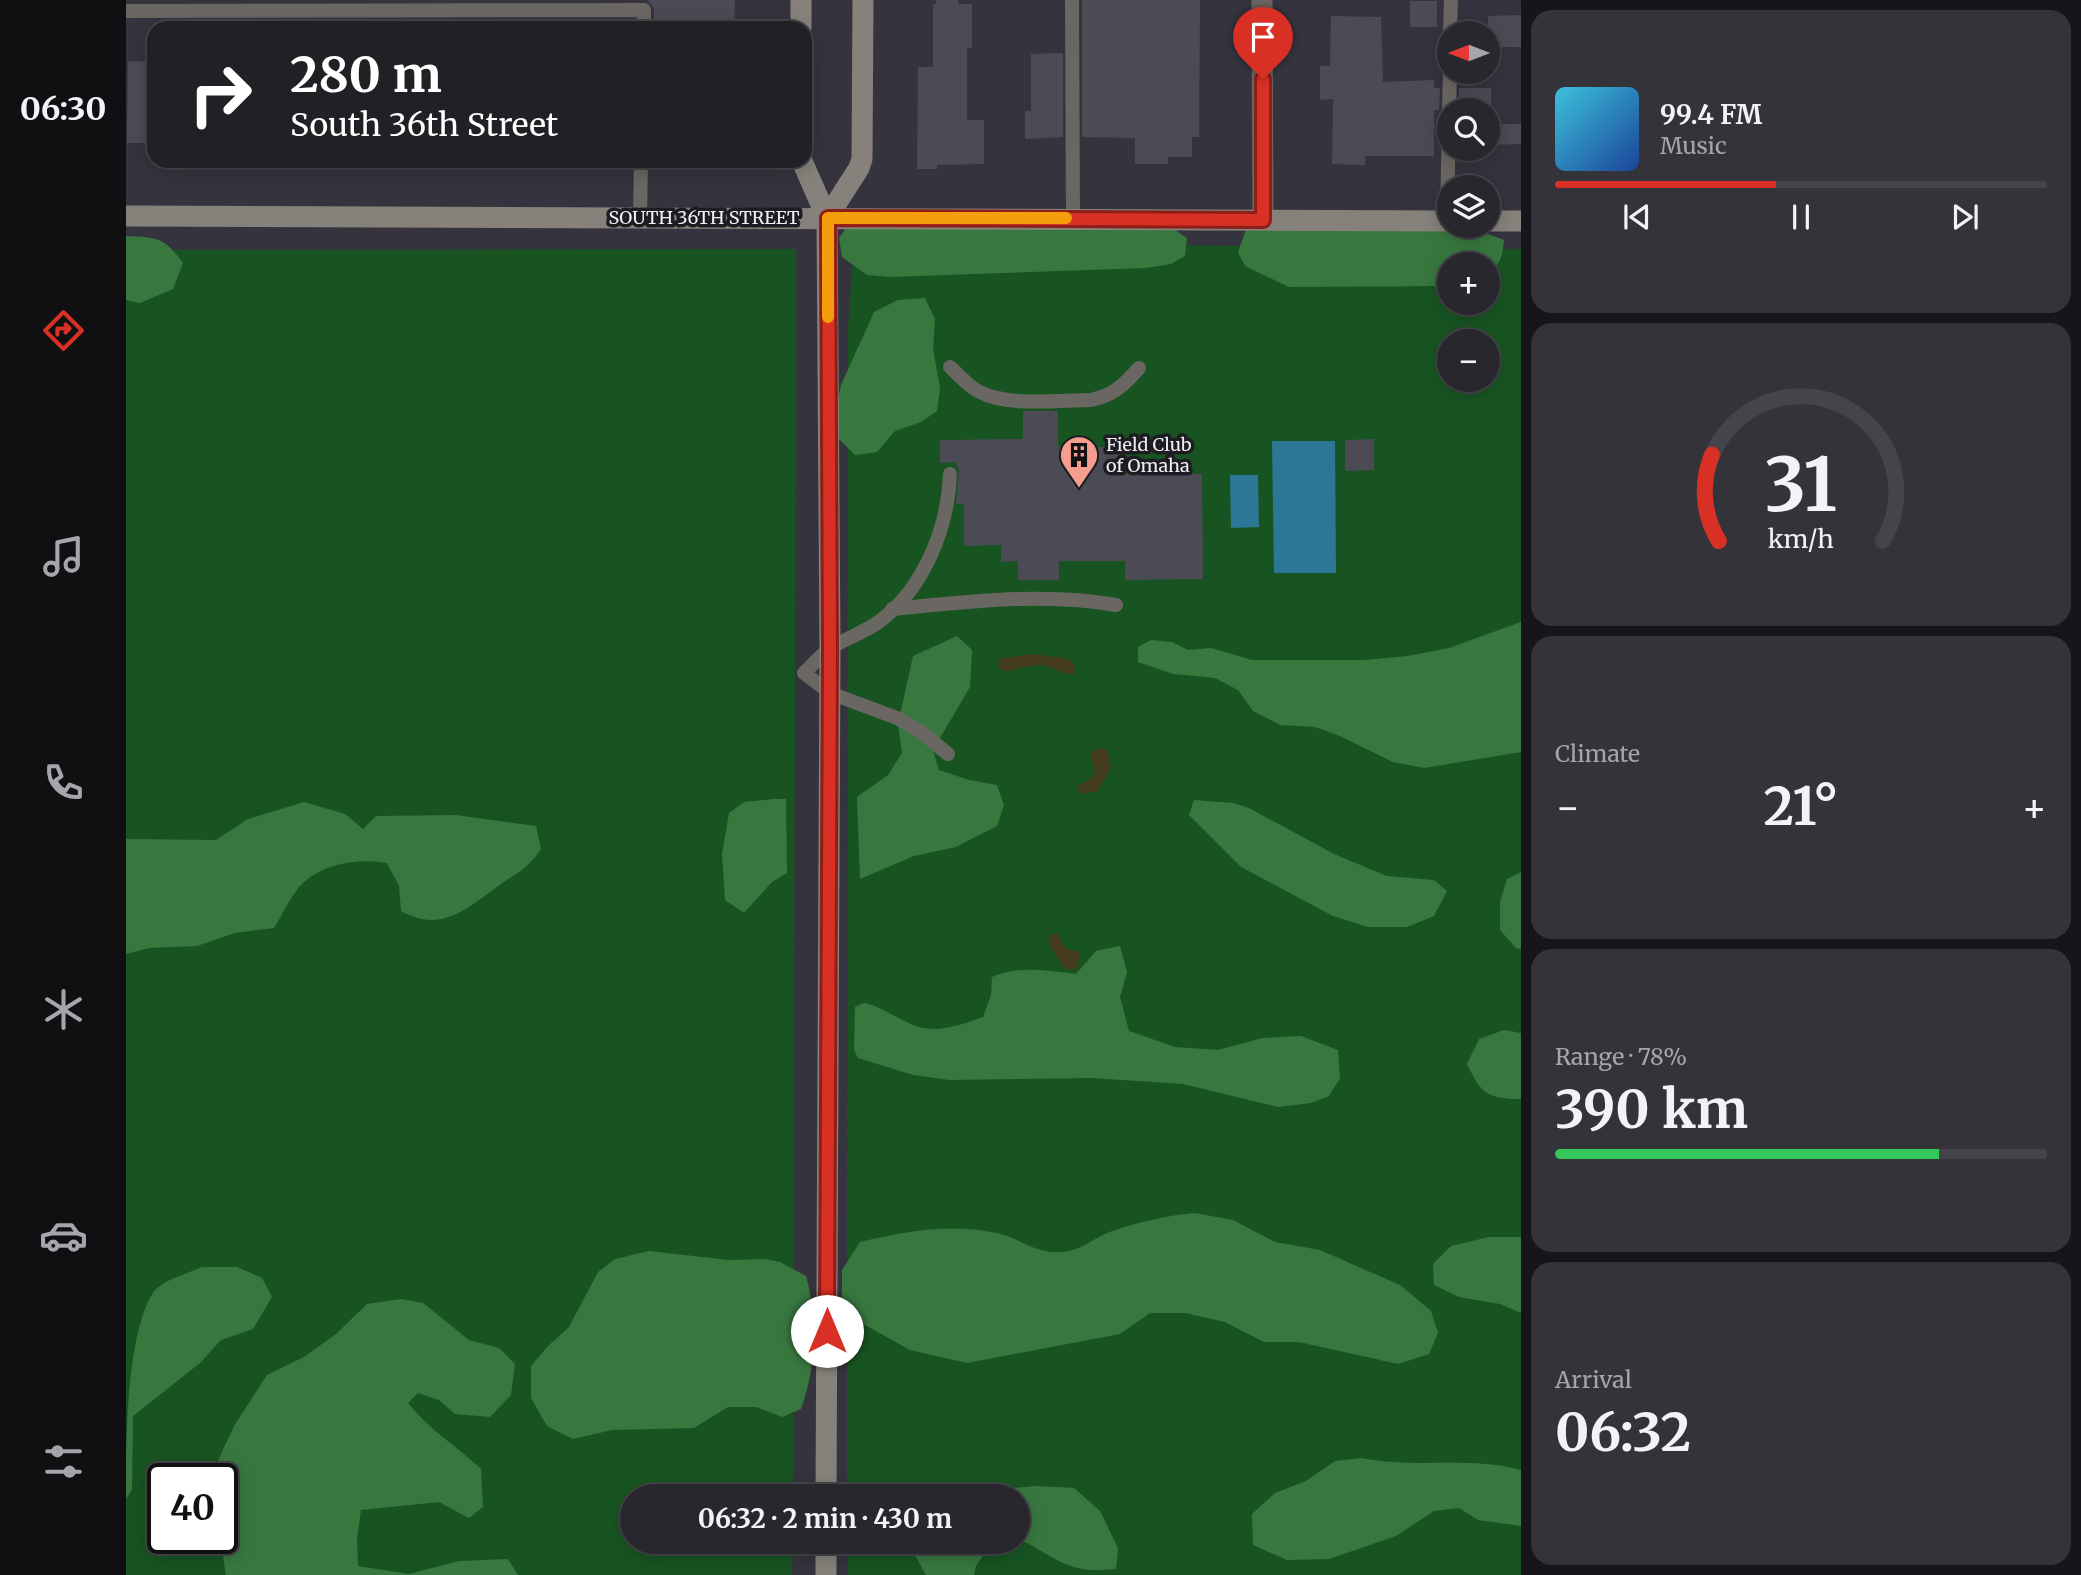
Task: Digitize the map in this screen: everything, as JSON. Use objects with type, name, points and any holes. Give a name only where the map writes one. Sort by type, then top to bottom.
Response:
[{"type":"street","points":[[801,0],[801,21]]},
{"type":"street","points":[[828,218],[862,159],[863,0]]},
{"type":"street","points":[[1262,0],[1263,220]]},
{"type":"street","points":[[805,168],[828,218],[830,693],[826,1484]]},
{"type":"street","name":"SOUTH 36TH STREET","points":[[126,216],[1437,221]]},
{"type":"street","points":[[1500,221],[1521,221]]},
{"type":"street","points":[[826,1554],[826,1575]]},
{"type":"lane","points":[[1072,0],[1073,218]]},
{"type":"lane","points":[[1450,21],[1451,0]]},
{"type":"lane","points":[[126,11],[644,10],[644,21]]},
{"type":"lane","points":[[640,217],[641,168]]},
{"type":"lane","points":[[950,368],[978,391],[994,398],[1012,400],[1102,398],[1123,387],[1139,368]]},
{"type":"lane","points":[[830,649],[879,622],[916,580],[939,538],[949,504],[950,474]]},
{"type":"lane","points":[[892,609],[984,601],[1087,600],[1116,605]]},
{"type":"lane","points":[[830,693],[897,718],[948,754]]},
{"type":"green space","points":[[849,224],[1169,226],[1187,238],[1185,256],[1171,264],[1146,268],[889,277],[867,275],[842,257],[839,238]]},
{"type":"green space","points":[[1437,226],[1437,238],[1504,240],[1500,260],[1500,252],[1437,252],[1437,286],[1289,287],[1245,266],[1238,252],[1247,227]]},
{"type":"green space","points":[[126,236],[159,240],[176,254],[183,263],[173,289],[140,303],[126,300]]},
{"type":"green space","points":[[860,242],[1521,249],[1521,1575],[848,1575],[848,1554],[1030,1554],[1030,1484],[847,1484],[848,330],[852,267]]},
{"type":"green space","points":[[796,249],[793,1484],[620,1484],[620,1554],[793,1554],[792,1575],[126,1575],[126,250]]},
{"type":"green space","points":[[925,298],[935,319],[933,349],[940,388],[937,411],[921,422],[895,431],[877,452],[855,455],[839,439],[835,413],[841,385],[874,312],[898,300]]},
{"type":"green space","points":[[1521,622],[1521,752],[1424,768],[1393,762],[1315,727],[1280,725],[1253,711],[1238,690],[1215,678],[1173,674],[1138,662],[1138,647],[1151,640],[1172,642],[1188,650],[1211,648],[1252,660],[1365,660],[1408,656],[1449,648]]},
{"type":"green space","points":[[957,636],[972,650],[970,687],[933,750],[939,770],[969,780],[997,785],[1004,805],[997,826],[956,847],[914,856],[860,879],[857,797],[888,775],[902,753],[898,724],[913,656]]},
{"type":"green space","points":[[786,799],[787,873],[772,882],[744,913],[725,900],[722,854],[729,813],[744,802]]},
{"type":"green space","points":[[1194,800],[1233,803],[1249,808],[1334,854],[1387,876],[1434,880],[1447,891],[1434,916],[1407,927],[1368,927],[1333,916],[1241,867],[1189,815]]},
{"type":"green space","points":[[304,802],[345,814],[363,829],[376,816],[456,815],[536,826],[541,849],[526,867],[474,904],[441,919],[428,920],[401,911],[399,886],[387,863],[354,862],[322,870],[304,882],[291,898],[274,928],[235,933],[197,946],[149,948],[126,954],[126,839],[216,840],[248,819]]},
{"type":"green space","points":[[1521,872],[1521,949],[1516,948],[1500,930],[1500,902],[1507,879]]},
{"type":"green space","points":[[1120,946],[1127,972],[1120,997],[1129,1031],[1175,1047],[1218,1050],[1262,1038],[1301,1036],[1338,1050],[1340,1078],[1329,1096],[1311,1103],[1278,1107],[1183,1084],[1092,1078],[949,1080],[913,1075],[858,1058],[854,1050],[855,1007],[864,1003],[919,1027],[951,1027],[983,1017],[991,995],[992,977],[1023,970],[1076,974],[1096,951]]},
{"type":"green space","points":[[1504,1030],[1521,1033],[1521,1099],[1501,1098],[1487,1093],[1467,1064],[1479,1039]]},
{"type":"green space","points":[[1195,1213],[1233,1220],[1275,1242],[1320,1250],[1400,1285],[1431,1311],[1438,1333],[1429,1354],[1398,1364],[1299,1342],[1264,1342],[1225,1322],[1185,1313],[1150,1313],[1120,1334],[967,1363],[910,1350],[865,1325],[842,1299],[842,1270],[860,1242],[911,1232],[962,1229],[997,1233],[1039,1250],[1057,1252],[1078,1248],[1107,1233],[1129,1226]]},
{"type":"green space","points":[[1489,1237],[1521,1237],[1521,1313],[1500,1304],[1459,1297],[1434,1285],[1433,1264],[1451,1246]]},
{"type":"green space","points":[[649,1251],[729,1260],[765,1259],[780,1262],[806,1276],[814,1343],[810,1377],[801,1409],[782,1417],[756,1407],[728,1407],[694,1428],[612,1430],[573,1439],[547,1426],[531,1398],[531,1366],[569,1327],[598,1272],[615,1259]]},
{"type":"green space","points":[[202,1267],[237,1267],[262,1278],[272,1297],[253,1329],[221,1340],[200,1363],[133,1416],[132,1490],[126,1499],[130,1390],[138,1333],[145,1310],[154,1291],[159,1287]]},
{"type":"green space","points":[[401,1299],[423,1303],[469,1340],[499,1348],[515,1364],[511,1395],[490,1417],[455,1414],[439,1400],[418,1393],[408,1403],[424,1421],[481,1469],[483,1507],[469,1518],[439,1502],[361,1510],[357,1539],[358,1566],[409,1574],[459,1561],[508,1559],[518,1575],[226,1575],[223,1554],[238,1554],[238,1463],[217,1463],[234,1426],[267,1375],[304,1357],[336,1334],[367,1304]]},
{"type":"green space","points":[[1362,1458],[1401,1463],[1482,1464],[1521,1470],[1521,1526],[1478,1520],[1459,1508],[1434,1511],[1396,1536],[1329,1559],[1287,1560],[1253,1545],[1252,1514],[1275,1493],[1306,1481],[1335,1461]]},
{"type":"green space","points":[[1030,1487],[1074,1488],[1100,1511],[1118,1548],[1116,1569],[1073,1567],[1030,1545]]},
{"type":"green space","points":[[915,1554],[984,1554],[974,1575],[926,1575]]},
{"type":"sand","points":[[1034,654],[1069,659],[1075,668],[1074,674],[1066,674],[1041,665],[1006,671],[1001,670],[998,664],[1001,658]]},
{"type":"sand","points":[[1098,748],[1107,750],[1111,767],[1098,791],[1080,794],[1077,786],[1089,780],[1095,772],[1090,754]]},
{"type":"sand","points":[[1057,933],[1065,948],[1079,952],[1078,968],[1068,970],[1062,965],[1049,943],[1050,935]]},
{"type":"water","points":[[1272,441],[1335,441],[1336,573],[1274,573]]},
{"type":"water","points":[[1230,475],[1258,475],[1259,527],[1231,528]]},
{"type":"building","points":[[648,0],[735,0],[734,21],[654,21],[654,9]]},
{"type":"building","points":[[936,0],[958,0],[958,4],[972,4],[972,48],[967,48],[967,120],[984,120],[984,164],[937,165],[937,169],[917,169],[918,67],[933,67],[933,4],[936,4]]},
{"type":"building","points":[[1082,0],[1200,0],[1199,137],[1192,137],[1192,157],[1168,157],[1168,164],[1135,164],[1135,138],[1082,137]]},
{"type":"building","points":[[1410,1],[1437,1],[1437,27],[1410,27]]},
{"type":"building","points":[[1521,15],[1521,47],[1500,47],[1500,21],[1488,21],[1488,16]]},
{"type":"building","points":[[1331,16],[1381,17],[1383,82],[1434,80],[1434,88],[1440,88],[1437,110],[1434,110],[1434,156],[1365,156],[1365,165],[1332,164],[1333,99],[1320,100],[1320,66],[1330,66]]},
{"type":"building","points":[[1063,53],[1063,137],[1025,139],[1025,111],[1031,111],[1031,54]]},
{"type":"building","points":[[128,61],[147,62],[147,143],[127,143]]},
{"type":"building","points":[[1459,88],[1491,88],[1491,98],[1459,98]]},
{"type":"building","points":[[1500,124],[1521,124],[1521,144],[1500,145]]},
{"type":"building","name":"Field Club of Omaha","points":[[1023,411],[1058,411],[1058,447],[1121,447],[1121,474],[1202,474],[1203,579],[1125,580],[1125,561],[1059,561],[1059,580],[1018,580],[1018,561],[1001,562],[1001,545],[964,546],[964,504],[956,504],[959,471],[955,462],[940,463],[940,440],[1023,439]]},
{"type":"building","points":[[1374,439],[1374,470],[1345,471],[1345,440]]},
{"type":"slow traffic","points":[[828,317],[828,218],[1066,218]]},
{"type":"place","name":"Field Club of Omaha","points":[[1079,489]]},
{"type":"route","points":[[827,1331],[830,649],[828,218],[1263,220],[1263,79]]}]
